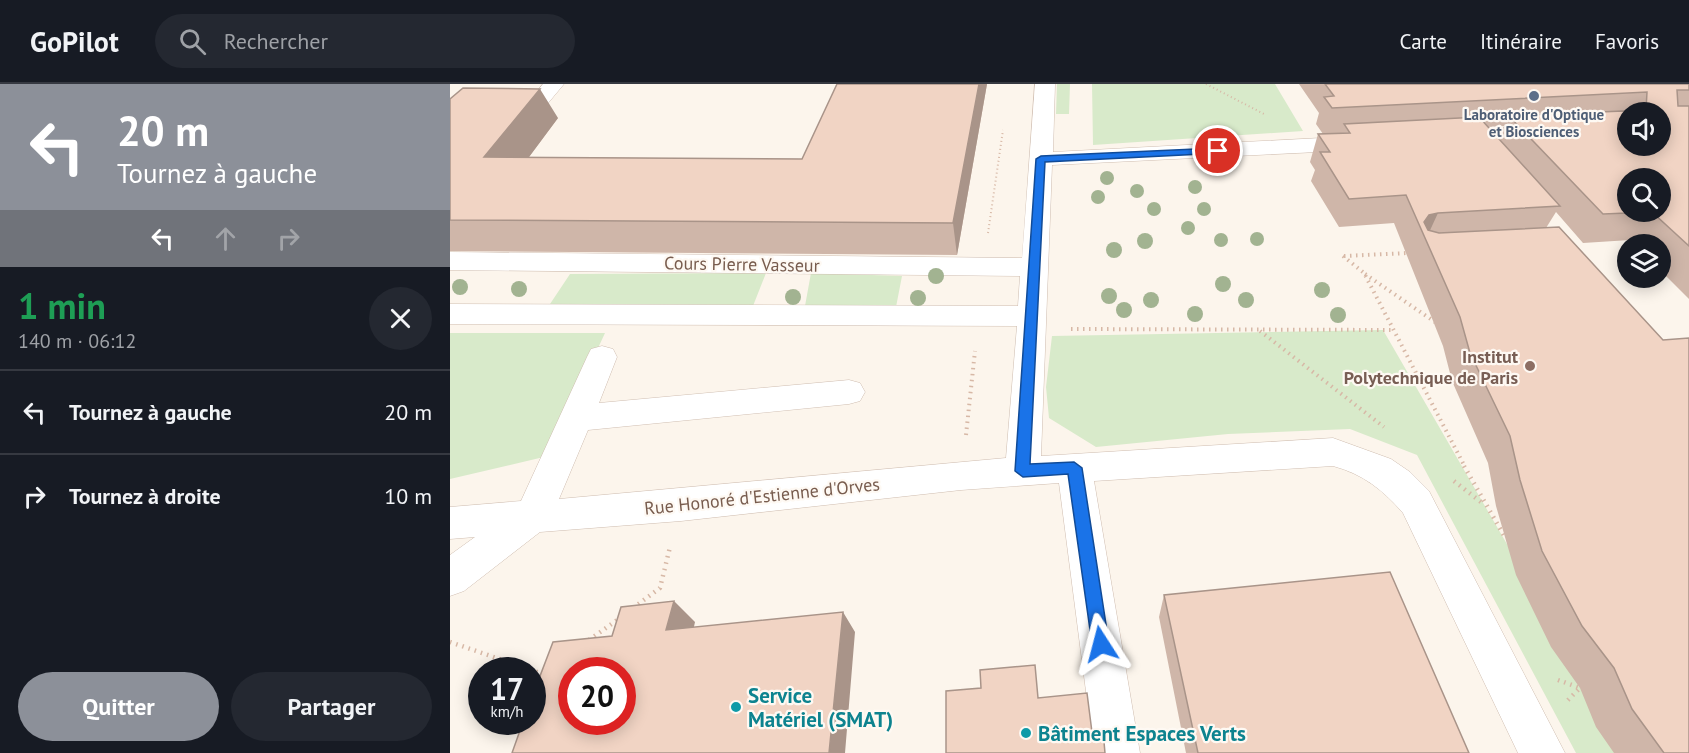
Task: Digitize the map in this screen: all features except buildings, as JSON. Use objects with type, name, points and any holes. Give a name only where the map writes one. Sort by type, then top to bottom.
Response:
[{"type":"street","points":[[537,104],[554,84]]},
{"type":"street","points":[[1023,471],[1045,84]]},
{"type":"street","points":[[1426,139],[1617,129]]},
{"type":"street","points":[[1474,137],[1490,156]]},
{"type":"street","points":[[1041,159],[1378,142]]},
{"type":"street","name":"Cours Pierre Vasseur","points":[[450,261],[1034,267]]},
{"type":"street","points":[[450,314],[1032,316]]},
{"type":"street","points":[[450,578],[533,516],[578,418],[602,357]]},
{"type":"street","points":[[578,418],[849,392]]},
{"type":"street","name":"Rue Honoré d'Estienne d'Orves","points":[[450,523],[681,505],[1023,471],[1333,452],[1364,459],[1383,471],[1416,502],[1542,753]]},
{"type":"street","points":[[1074,468],[1117,753]]},
{"type":"path","points":[[1414,252],[1343,256],[1437,323]]},
{"type":"path","points":[[1364,273],[1484,504],[1514,538]]},
{"type":"path","points":[[1075,329],[1394,330]]},
{"type":"path","points":[[1260,331],[1390,432]]},
{"type":"path","points":[[1447,475],[1484,504]]},
{"type":"path","points":[[585,644],[660,588],[681,505]]},
{"type":"path","points":[[1498,522],[1508,543]]},
{"type":"path","points":[[450,642],[551,676]]},
{"type":"path","points":[[1575,678],[1585,698]]},
{"type":"green space","points":[[1057,84],[1070,84],[1069,114],[1056,114]]},
{"type":"green space","points":[[1092,84],[1275,84],[1303,131],[1093,145]]},
{"type":"green space","points":[[766,273],[753,306],[550,304],[570,274]]},
{"type":"green space","points":[[811,273],[902,276],[896,307],[805,306]]},
{"type":"green space","points":[[1383,330],[1628,753],[1576,753],[1417,455],[1350,429],[1228,434],[1096,447],[1049,418],[1046,387],[1052,336]]},
{"type":"green space","points":[[450,333],[605,333],[548,456],[450,479]]},
{"type":"place","name":"Laboratoire d'Optique et Biosciences","points":[[1534,96]]},
{"type":"place","name":"Institut Polytechnique de Paris","points":[[1530,366]]},
{"type":"place","name":"Service Matériel (SMAT)","points":[[736,707]]},
{"type":"place","name":"Bâtiment Espaces Verts","points":[[1026,733]]},
{"type":"route","points":[[1101,644],[1074,468],[1023,471],[1041,159],[1218,151]]}]
